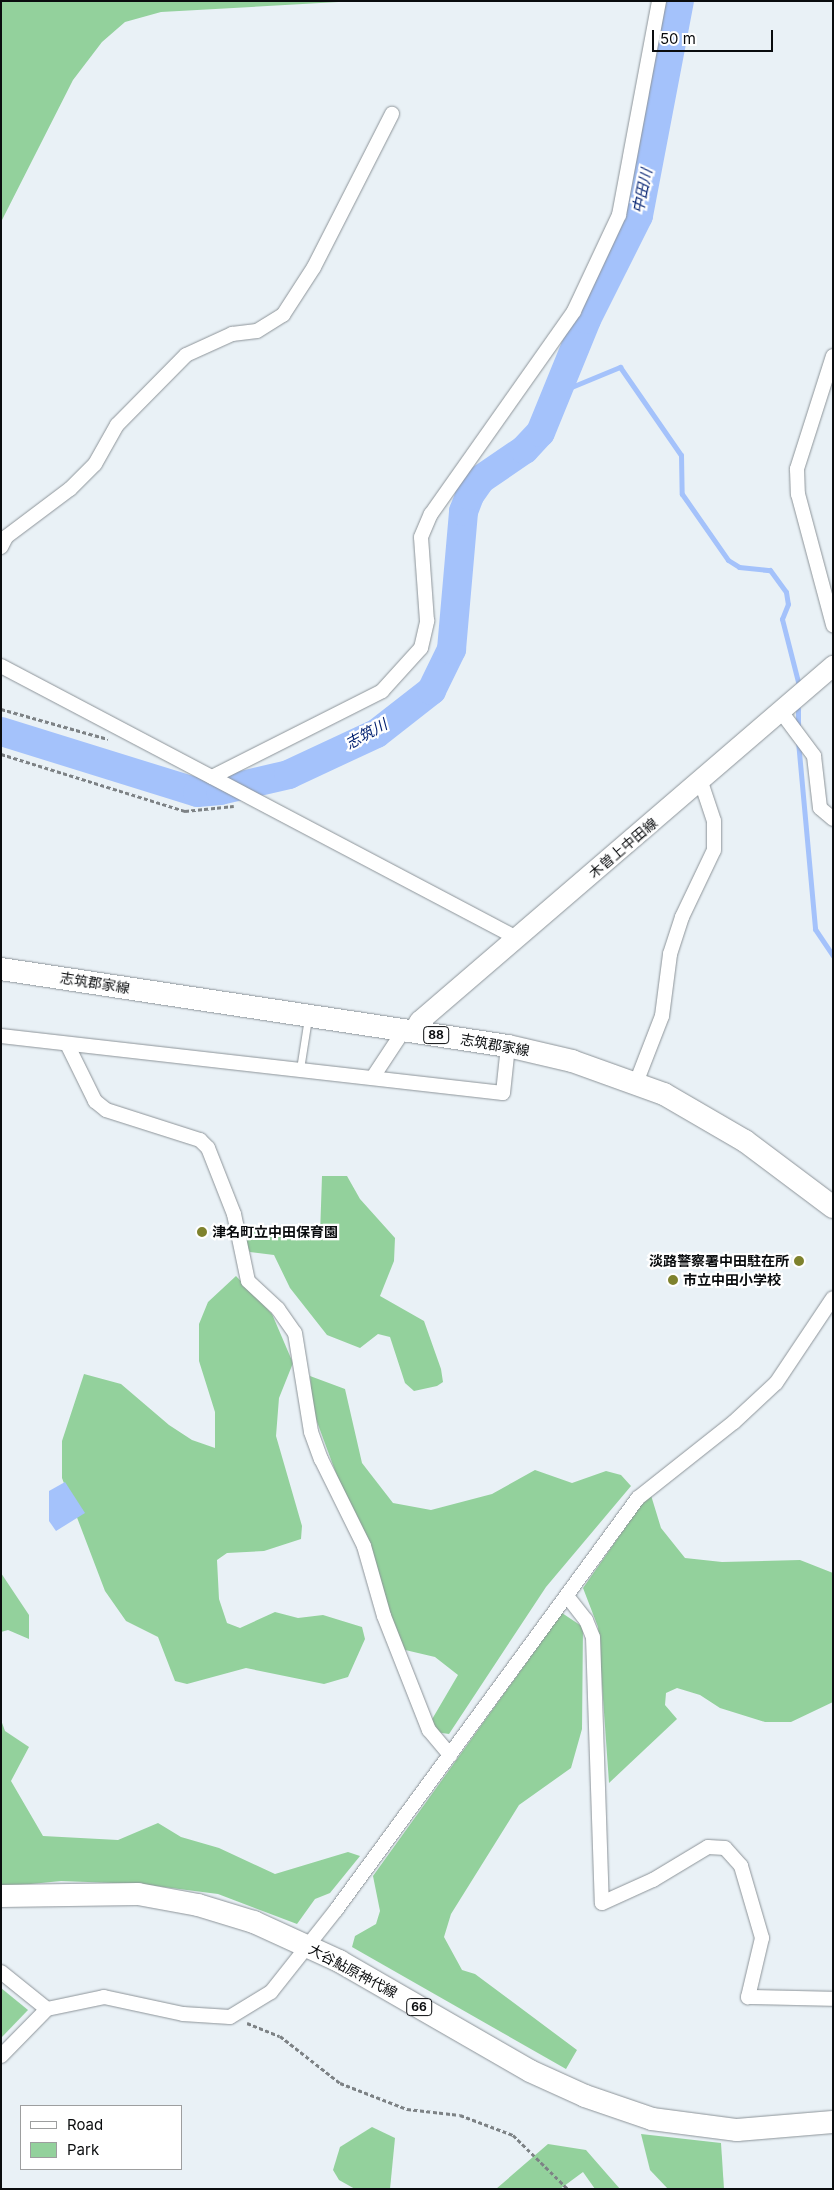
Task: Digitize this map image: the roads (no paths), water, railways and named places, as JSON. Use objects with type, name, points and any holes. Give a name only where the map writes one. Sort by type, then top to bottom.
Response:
[{"type":"main road","name":"木曽上中田線","points":[[409,1031],[782,713],[833,666]]},
{"type":"main road","name":"志筑郡家線","points":[[1,969],[508,1046],[572,1061],[636,1083],[745,1141],[833,1207]]},
{"type":"main road","name":"大谷鮎原神代線","points":[[1,1896],[138,1894],[198,1905],[254,1922],[304,1945],[530,2071],[626,2111],[682,2125],[727,2130],[833,2122]]},
{"type":"street","points":[[214,778],[382,691],[421,648],[427,621],[421,537],[430,514],[574,311],[619,215],[659,1]]},
{"type":"street","points":[[1,547],[6,537],[70,489],[95,464],[117,424],[186,355],[232,334],[257,331],[283,315],[314,267],[392,114]]},
{"type":"street","points":[[833,356],[797,469],[798,494],[833,625]]},
{"type":"street","points":[[1,666],[518,938]]},
{"type":"street","points":[[782,713],[814,756],[820,808],[833,819]]},
{"type":"street","points":[[636,1083],[662,1016],[670,954],[679,926],[714,850],[714,821],[701,782]]},
{"type":"street","points":[[373,1077],[409,1031]]},
{"type":"street","points":[[1,1036],[503,1093],[508,1046]]},
{"type":"street","points":[[67,1044],[95,1101],[106,1110],[200,1140],[208,1148],[234,1214],[248,1281],[295,1333],[312,1432],[321,1459],[364,1546],[384,1616],[429,1730],[450,1755]]},
{"type":"street","points":[[1,2056],[47,2009],[104,1997],[182,2014],[230,2017],[271,1992],[304,1945],[336,1910],[638,1498],[734,1422],[785,1373],[833,1298]]},
{"type":"street","points":[[567,1596],[586,1620],[592,1637],[602,1903],[708,1847],[725,1848],[741,1866],[762,1938],[748,1997],[833,1999]]},
{"type":"street","points":[[1,1972],[47,2009]]},
{"type":"lane","points":[[300,1069],[309,1015]]},
{"type":"water","points":[[65,1482],[85,1513],[56,1531],[49,1521],[49,1491]]},
{"type":"waterway","name":"志筑川","points":[[1,731],[197,792],[220,790],[288,774],[376,733],[431,690],[451,649],[463,511],[469,495],[480,479],[524,449],[540,432],[586,319],[638,215],[679,1]]},
{"type":"waterway","points":[[552,395],[620,367],[681,455],[682,494],[728,560],[739,567],[770,570],[786,592],[788,604],[782,619],[798,682]]},
{"type":"waterway","points":[[798,709],[798,730]]},
{"type":"waterway","points":[[798,741],[815,929],[833,956]]},
{"type":"place","name":"津名町立中田保育園","points":[[202,1232]]},
{"type":"place","name":"淡路警察署中田駐在所","points":[[799,1261]]},
{"type":"place","name":"市立中田小学校","points":[[673,1280]]},
{"type":"water label","name":"中田川","points":[[642,191]]}]
